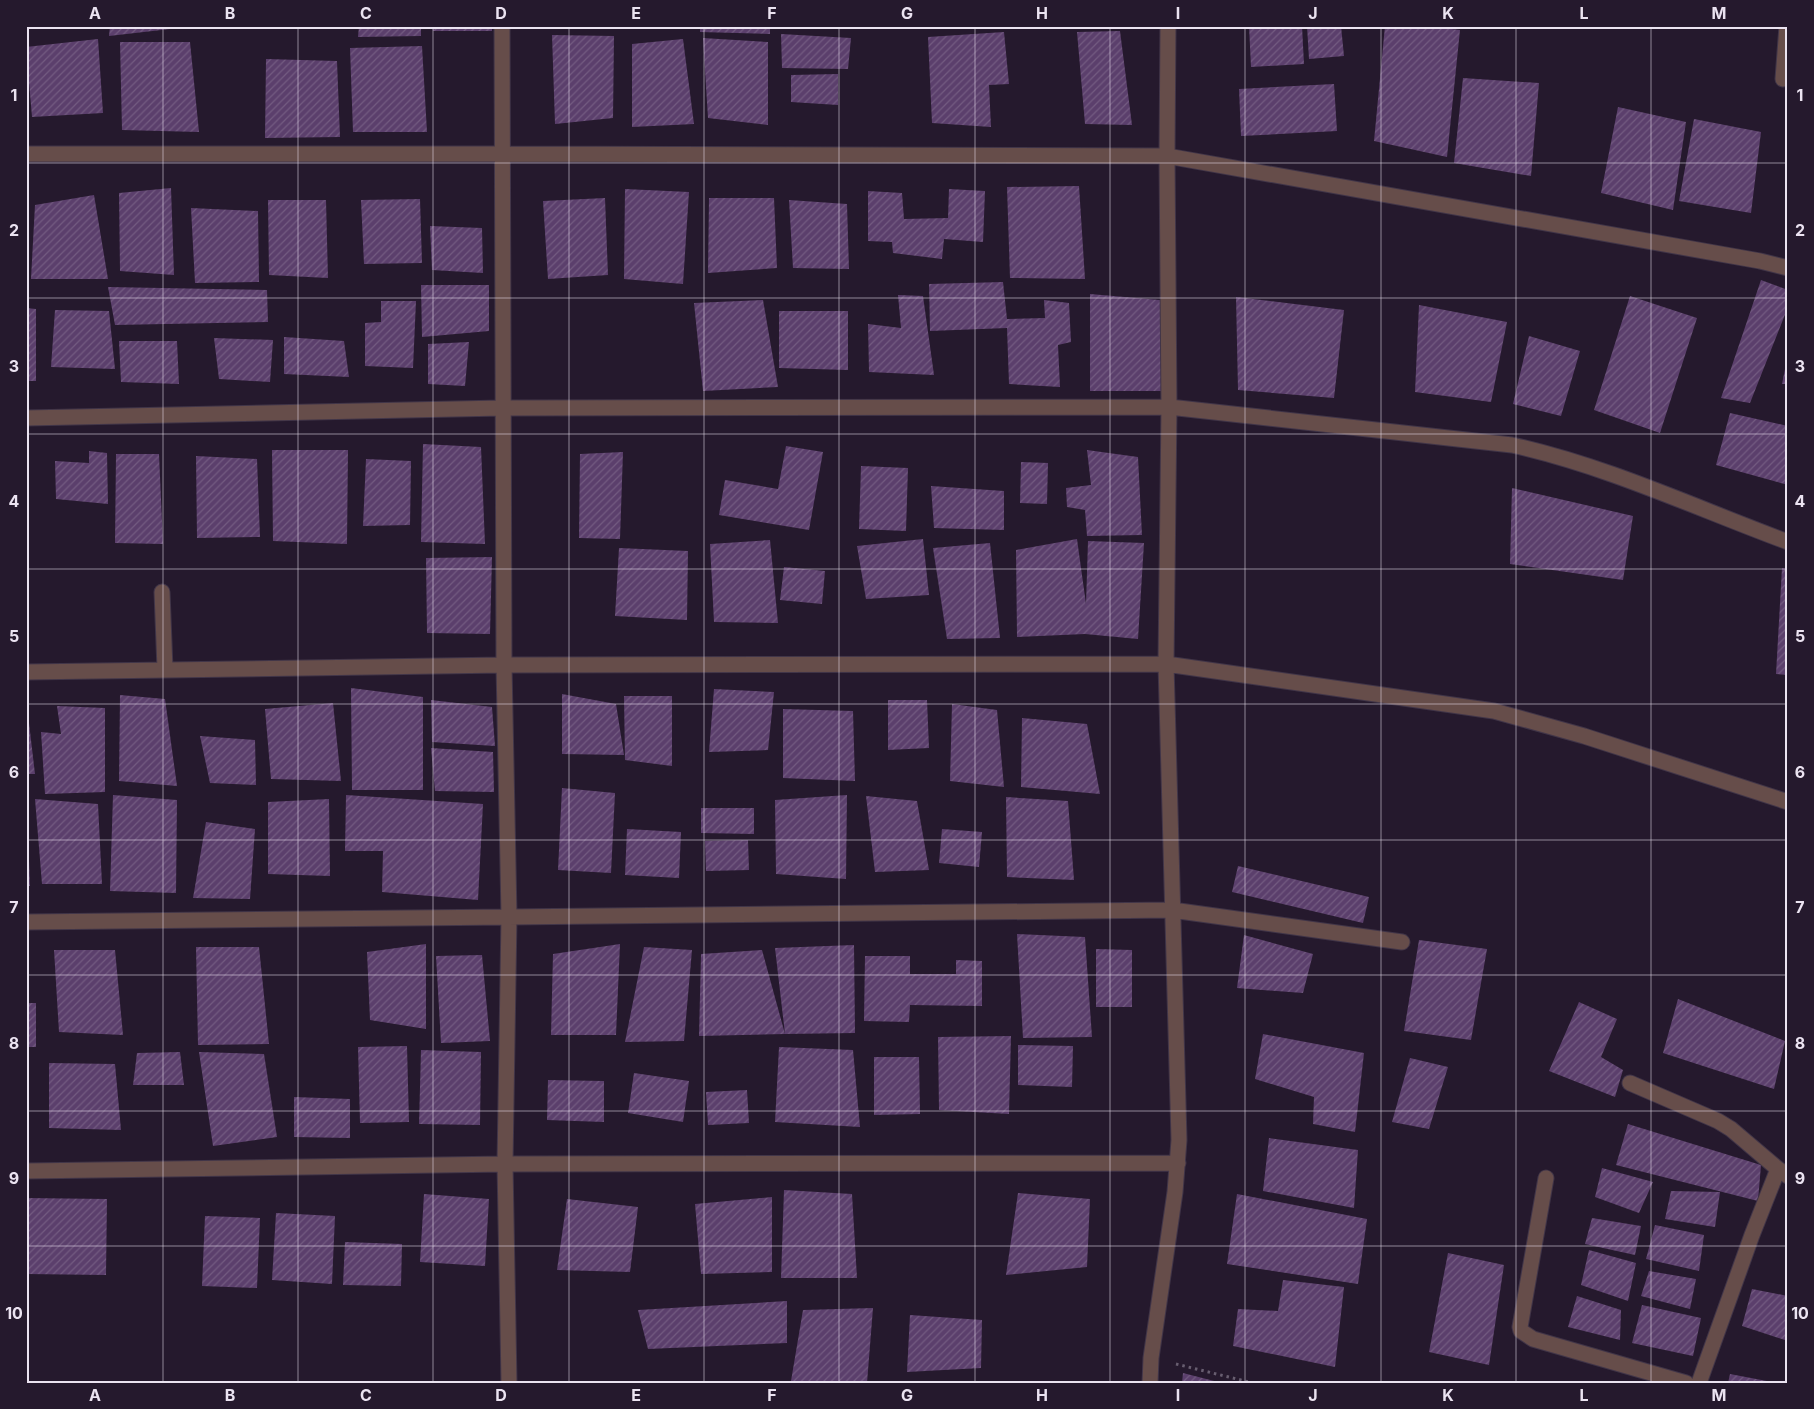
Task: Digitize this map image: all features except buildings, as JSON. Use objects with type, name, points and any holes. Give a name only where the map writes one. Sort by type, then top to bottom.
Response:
[{"type":"street","points":[[502,26],[504,665],[509,916],[505,1164],[509,1383]]},
{"type":"street","points":[[1150,1383],[1151,1358],[1171,1227],[1179,1140],[1166,664],[1169,407],[1168,26]]},
{"type":"street","points":[[1783,79],[1787,26]]},
{"type":"street","points":[[26,154],[1167,156],[1750,259],[1788,268]]},
{"type":"street","points":[[26,418],[502,408],[1169,407],[1512,446],[1549,453],[1600,469],[1788,542]]},
{"type":"street","points":[[162,592],[165,669]]},
{"type":"street","points":[[26,672],[504,665],[1166,664],[1494,711],[1584,736],[1788,802]]},
{"type":"street","points":[[26,922],[1172,910],[1402,942]]},
{"type":"street","points":[[1630,1083],[1718,1121],[1731,1129],[1783,1172],[1699,1383]]},
{"type":"street","points":[[26,1171],[505,1164],[1178,1163]]},
{"type":"street","points":[[1546,1178],[1520,1323],[1521,1331],[1533,1339],[1686,1383]]},
{"type":"path","points":[[1151,1358],[1253,1383]]}]
